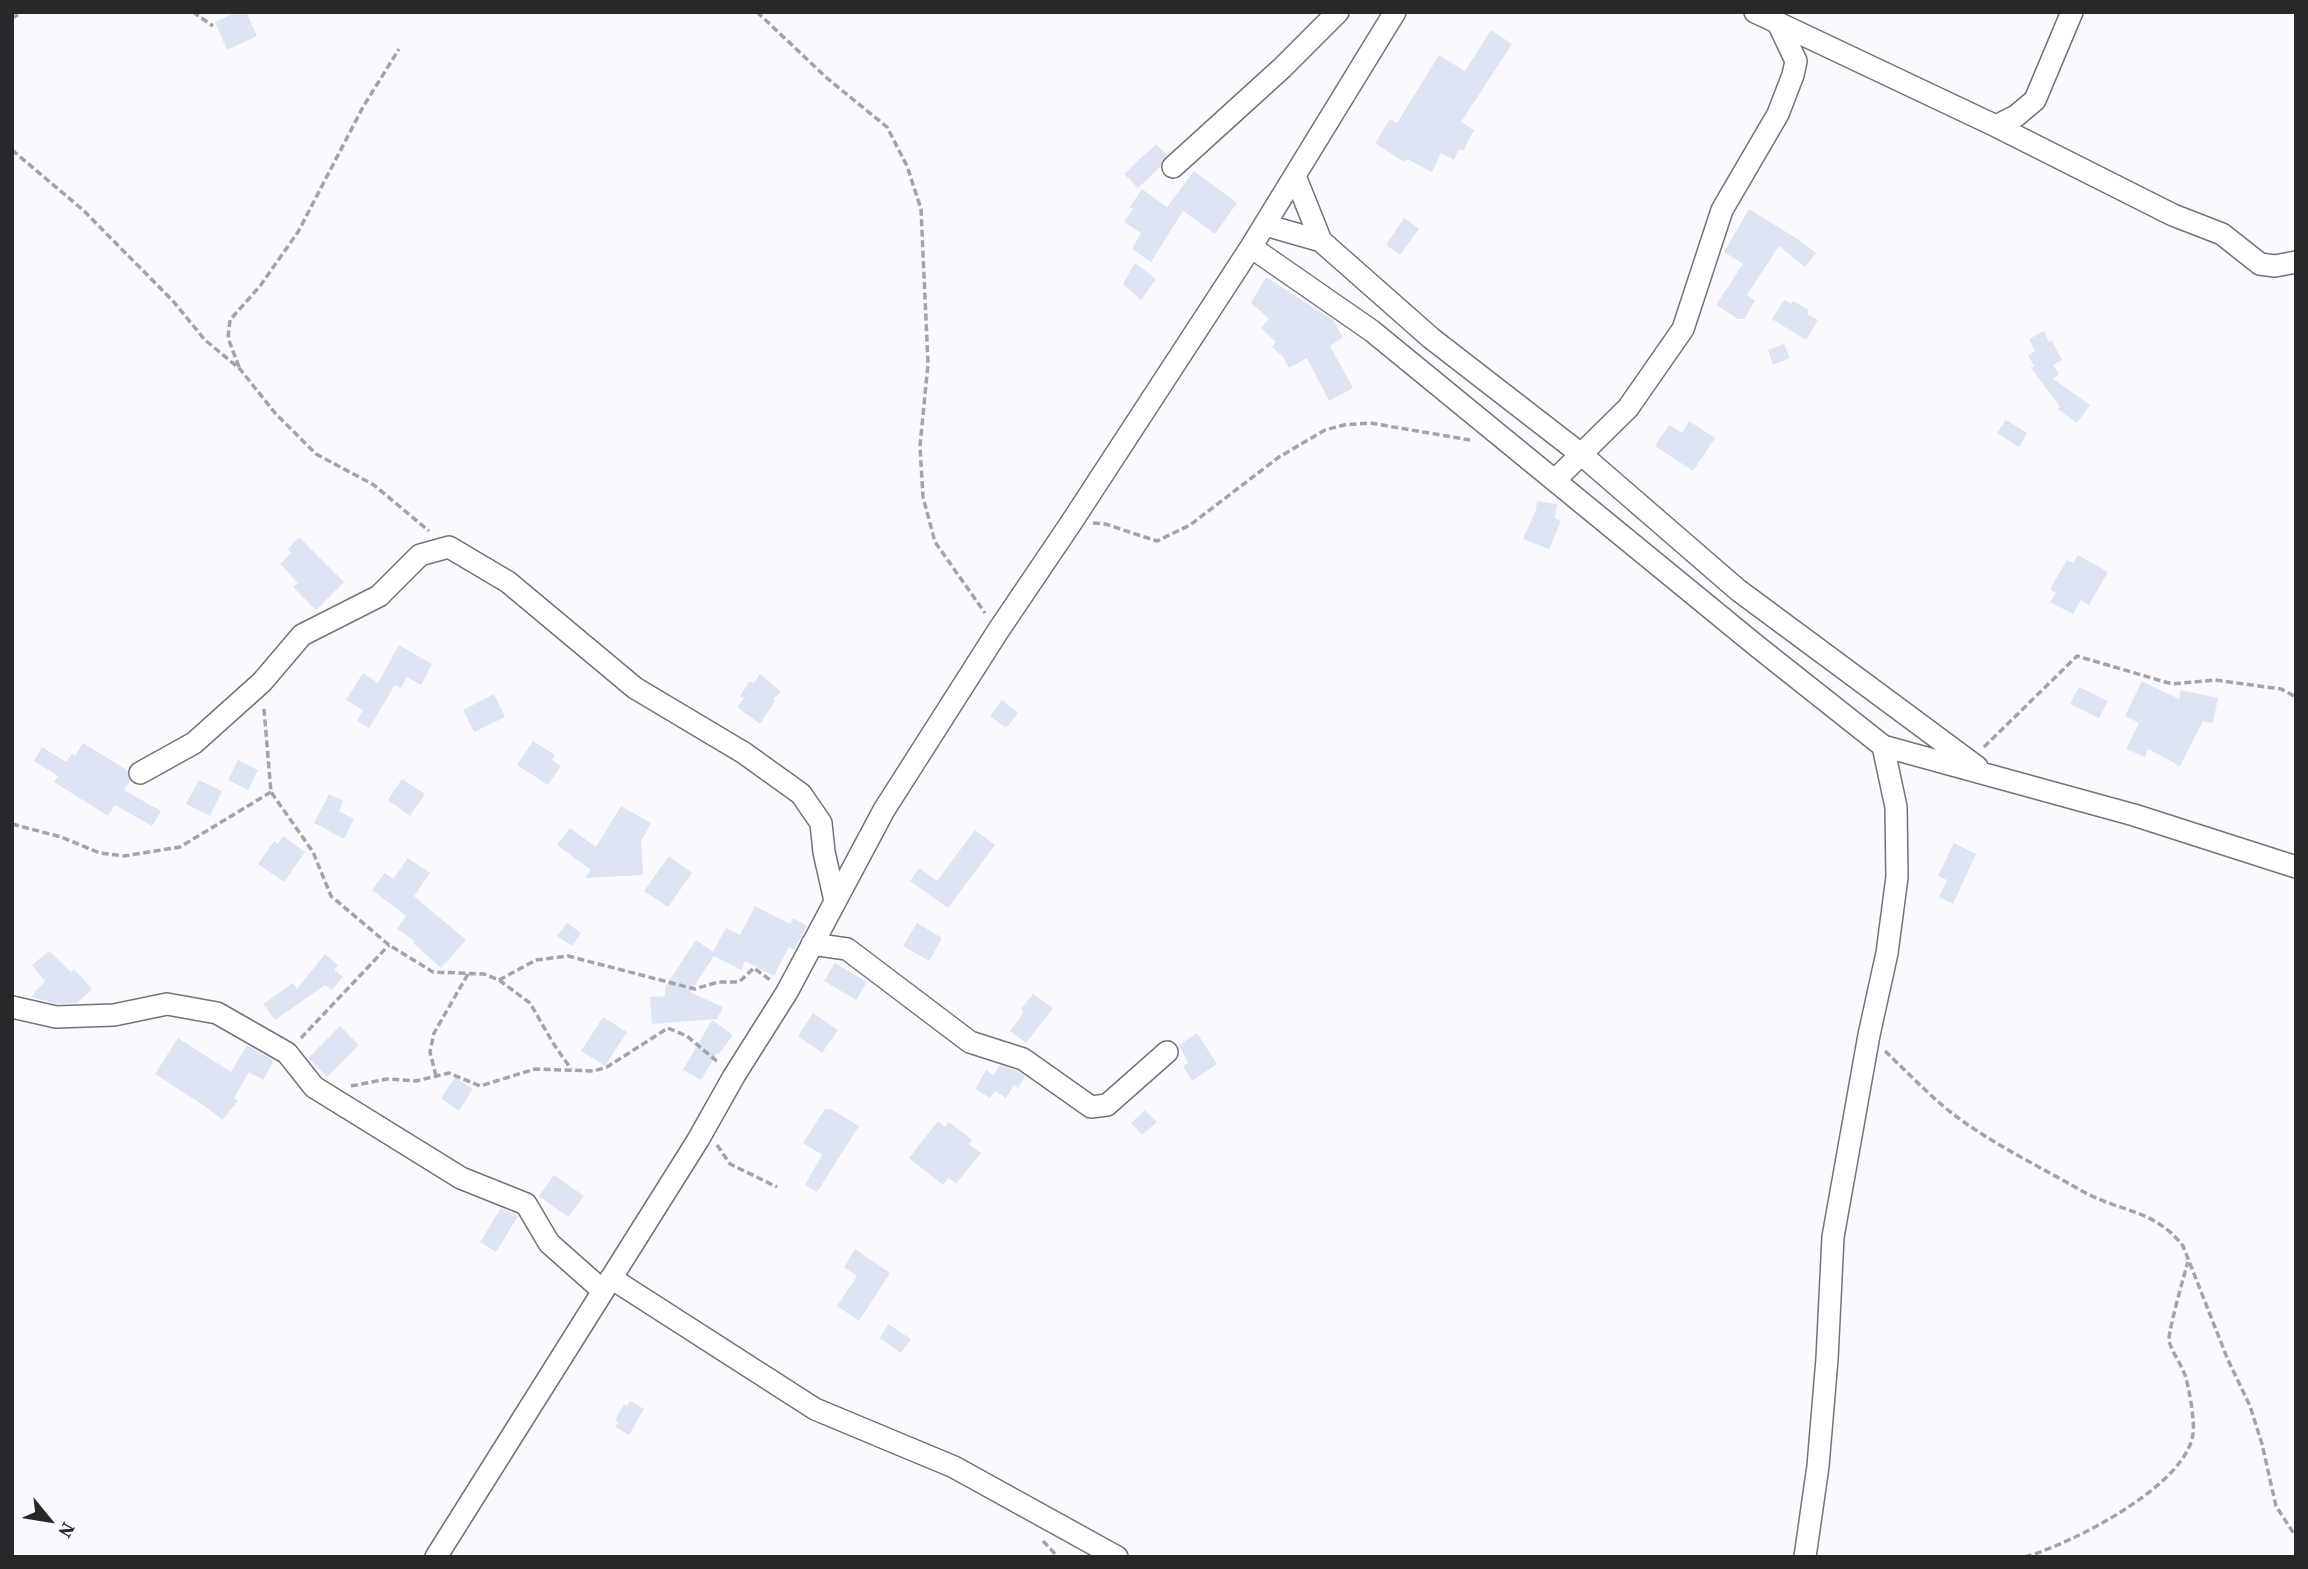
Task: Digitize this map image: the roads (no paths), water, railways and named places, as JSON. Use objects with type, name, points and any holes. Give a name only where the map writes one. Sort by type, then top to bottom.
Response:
[{"type":"street","points":[[1173,167],[1282,68],[1338,12]]},
{"type":"street","points":[[436,1557],[698,1140],[734,1076],[787,992],[884,810],[998,631],[1251,247],[1395,12]]},
{"type":"street","points":[[1755,12],[1996,126],[2173,215],[2222,234],[2260,264],[2275,266],[2296,262]]},
{"type":"street","points":[[1996,126],[2016,116],[2035,100],[2072,12]]},
{"type":"street","points":[[1555,480],[1628,408],[1683,329],[1722,209],[1778,114],[1793,75],[1796,61],[1778,23]]},
{"type":"street","points":[[1296,176],[1321,241]]},
{"type":"street","points":[[1265,225],[1321,241],[1431,338],[1583,455],[1738,590],[1977,767]]},
{"type":"street","points":[[1251,247],[1372,331],[1758,647],[1884,746],[1977,767],[2296,867]]},
{"type":"street","points":[[140,772],[194,743],[262,682],[302,635],[379,596],[420,555],[449,547],[508,582],[635,688],[744,753],[801,794],[821,823],[824,852],[835,901]]},
{"type":"street","points":[[1805,1557],[1818,1465],[1825,1385],[1833,1237],[1869,1035],[1887,953],[1897,877],[1896,807],[1884,746]]},
{"type":"street","points":[[812,944],[848,949],[970,1042],[1023,1059],[1091,1107],[1107,1105],[1167,1052]]},
{"type":"street","points":[[12,1007],[56,1017],[114,1015],[167,1004],[217,1013],[287,1053],[314,1087],[461,1178],[526,1204],[549,1243],[607,1284],[815,1409],[954,1467],[1118,1557]]}]
